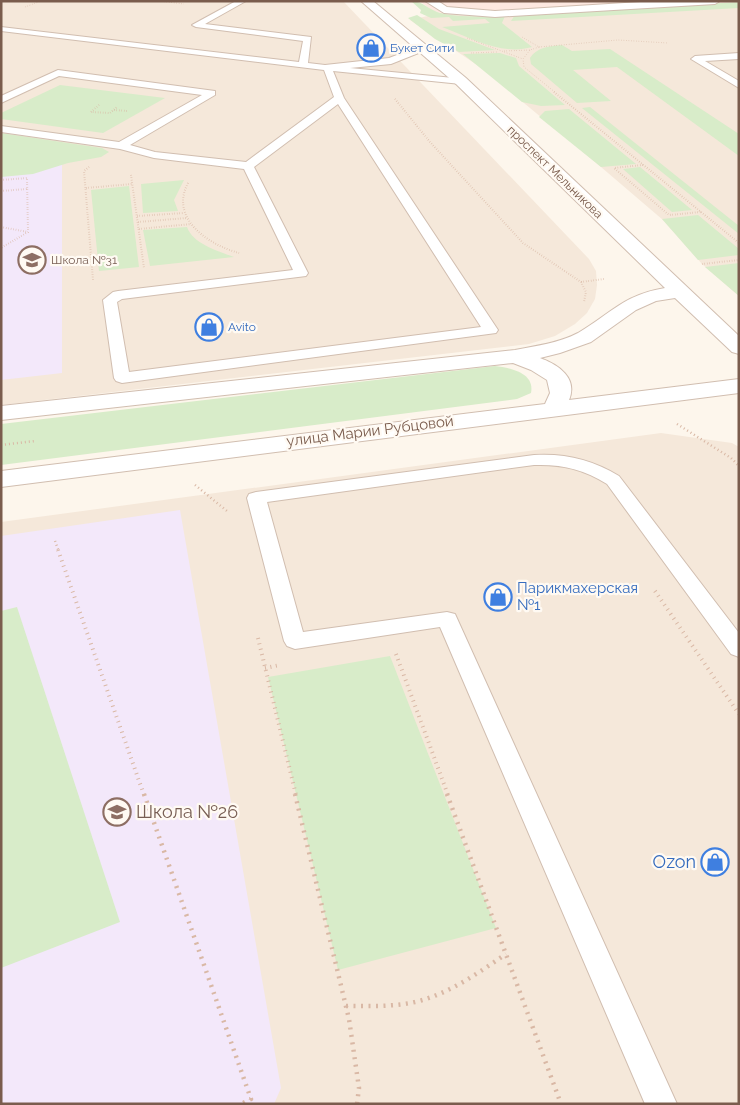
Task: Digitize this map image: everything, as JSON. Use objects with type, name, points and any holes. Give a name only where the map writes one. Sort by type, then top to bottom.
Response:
[{"type":"street","name":"проспект Мельникова","points":[[366,1],[461,81],[739,348]]},
{"type":"street","points":[[430,1],[444,10],[481,14],[669,2],[715,1]]},
{"type":"street","points":[[1,413],[125,388],[515,356],[553,349],[584,338],[629,306],[651,296],[680,291]]},
{"type":"street","points":[[515,356],[539,365],[558,377],[561,393],[555,407]]},
{"type":"street","name":"улица Марии Рубцовой","points":[[1,479],[555,407],[739,386]]},
{"type":"lane","points":[[242,1],[196,25],[308,39],[303,64]]},
{"type":"lane","points":[[1,29],[372,73],[461,81]]},
{"type":"lane","points":[[327,67],[391,61],[427,51]]},
{"type":"lane","points":[[739,56],[696,59],[739,85]]},
{"type":"lane","points":[[248,166],[300,272],[118,294],[110,300],[125,388],[491,330],[339,98],[327,67]]},
{"type":"lane","points":[[1,100],[58,73],[212,92],[121,146]]},
{"type":"lane","points":[[1,129],[121,146],[154,155],[248,166],[339,98]]},
{"type":"lane","points":[[661,1104],[447,619],[295,641],[256,498],[534,460],[556,459],[577,462],[597,469],[613,480],[739,649]]},
{"type":"path","points":[[520,35],[527,42],[539,47]]},
{"type":"path","points":[[427,51],[530,50],[539,47],[618,40],[668,43]]},
{"type":"path","points":[[530,50],[522,59],[524,68],[739,243]]},
{"type":"path","points":[[372,73],[430,142],[523,243],[581,282],[586,292],[584,304]]},
{"type":"path","points":[[91,165],[84,171],[94,283]]},
{"type":"path","points":[[644,165],[614,168],[669,215],[701,212]]},
{"type":"path","points":[[131,169],[144,269],[136,270]]},
{"type":"path","points":[[1,180],[27,178],[28,232]]},
{"type":"path","points":[[190,181],[186,185],[182,198],[184,212],[191,224],[205,239],[245,255]]},
{"type":"path","points":[[86,188],[132,184]]},
{"type":"path","points":[[1,191],[27,189]]},
{"type":"path","points":[[137,216],[184,212]]},
{"type":"path","points":[[138,222],[187,218]]},
{"type":"path","points":[[139,229],[191,224]]},
{"type":"path","points":[[1,227],[28,232]]},
{"type":"path","points":[[1,248],[28,232]]},
{"type":"path","points":[[702,264],[739,260]]},
{"type":"path","points":[[581,282],[604,279]]},
{"type":"path","points":[[1,445],[35,441]]},
{"type":"path","points":[[731,458],[739,466]]},
{"type":"path","points":[[218,503],[228,515]]},
{"type":"path","points":[[55,541],[250,1101],[241,1104]]},
{"type":"path","points":[[650,583],[739,714]]},
{"type":"path","points":[[256,630],[346,1006],[359,1088],[357,1104]]},
{"type":"path","points":[[396,652],[561,1104]]},
{"type":"path","points":[[266,668],[285,664]]},
{"type":"path","points":[[346,1006],[403,1004],[438,994],[470,979],[506,954]]},
{"type":"shaded area","points":[[1,1],[343,1],[589,259],[596,271],[595,299],[587,313],[575,324],[555,336],[529,344],[1,405]]},
{"type":"shaded area","points":[[420,1],[739,2],[490,16],[441,13],[431,10]]},
{"type":"shaded area","points":[[739,2],[739,296],[702,264],[663,220],[601,167],[483,69],[410,20],[441,13]]},
{"type":"shaded area","name":"Школа №31","points":[[1,146],[62,147],[62,373],[1,380]]},
{"type":"shaded area","points":[[661,433],[732,443],[739,447],[739,1104],[1,1104],[1,522]]},
{"type":"shaded area","name":"Школа №26","points":[[180,510],[281,1088],[274,1104],[1,1104],[1,536]]},
{"type":"green space","points":[[411,1],[419,2],[436,12],[448,15],[505,16],[502,23],[532,47],[521,49],[498,48],[475,41],[442,27],[490,23],[485,19],[453,21],[449,17],[431,18],[420,13],[421,10]]},
{"type":"green space","points":[[739,2],[739,8],[511,21],[515,15]]},
{"type":"green space","points":[[417,15],[439,29],[495,50],[459,52],[435,39],[408,18]]},
{"type":"green space","points":[[562,45],[572,51],[610,49],[739,134],[739,156],[617,67],[573,70],[611,101],[577,103],[531,64],[530,58],[536,51]]},
{"type":"green space","points":[[500,53],[516,58],[519,66],[565,105],[541,106],[522,102],[463,54]]},
{"type":"green space","points":[[60,85],[165,98],[103,133],[1,119],[1,113]]},
{"type":"green space","points":[[590,107],[739,226],[739,234],[582,108]]},
{"type":"green space","points":[[569,109],[636,164],[601,167],[539,117],[545,111]]},
{"type":"green space","points":[[1,133],[102,148],[109,152],[101,157],[68,163],[33,174],[1,177]]},
{"type":"green space","points":[[640,167],[692,210],[672,212],[623,169]]},
{"type":"green space","points":[[184,180],[174,200],[178,211],[143,213],[141,184]]},
{"type":"green space","points":[[129,186],[139,267],[99,271],[91,190]]},
{"type":"green space","points":[[698,215],[739,249],[739,255],[698,260],[662,219]]},
{"type":"green space","points":[[187,227],[190,233],[200,242],[234,257],[150,266],[143,230]]},
{"type":"green space","points":[[739,263],[739,296],[705,267]]},
{"type":"green space","points":[[495,366],[508,368],[526,376],[531,386],[531,393],[517,399],[1,465],[1,424]]},
{"type":"green space","points":[[17,607],[120,922],[1,968],[1,611]]},
{"type":"green space","points":[[390,656],[496,928],[338,970],[268,677]]},
{"type":"place","name":"Букет Сити","points":[[371,48]]},
{"type":"place","name":"Школа №31","points":[[32,260]]},
{"type":"place","name":"Avito","points":[[209,327]]},
{"type":"place","name":"Парикмахерская №1","points":[[498,597]]},
{"type":"place","name":"Школа №26","points":[[117,812]]},
{"type":"place","name":"Ozon","points":[[715,862]]}]
